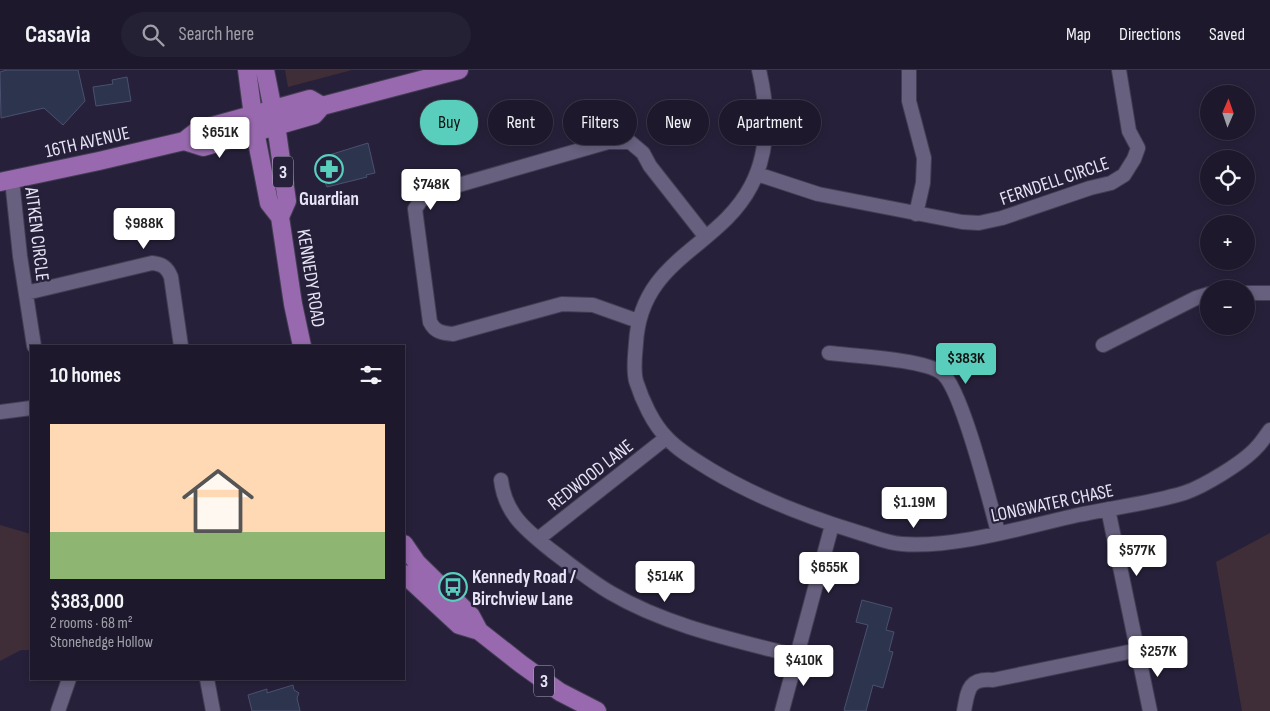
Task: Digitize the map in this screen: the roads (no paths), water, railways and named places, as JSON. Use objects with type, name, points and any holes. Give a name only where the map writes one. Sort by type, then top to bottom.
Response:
[{"type":"main road","name":"KENNEDY ROAD","points":[[247,70],[254,123],[269,203],[280,217],[293,304],[302,345]]},
{"type":"main road","name":"KENNEDY ROAD","points":[[265,70],[287,201],[280,217]]},
{"type":"main road","name":"16TH AVENUE","points":[[6,181],[184,140],[203,147],[254,123],[274,117],[314,115],[322,106],[460,70]]},
{"type":"main road","name":"3","points":[[405,553],[407,572],[459,625],[479,631],[560,692],[597,711]]},
{"type":"street","name":"LONGWATER CHASE","points":[[759,70],[766,114],[765,138],[757,174],[750,189],[725,220],[673,264],[659,279],[638,321],[634,369],[637,382],[656,425],[666,438],[681,451],[759,497],[832,525],[884,541],[904,544],[944,542],[1185,493],[1222,473],[1256,449],[1270,430]]},
{"type":"street","points":[[909,70],[908,101],[924,158],[923,183],[916,214]]},
{"type":"street","name":"FERNDELL CIRCLE","points":[[757,174],[818,194],[916,214],[962,222],[980,223],[1002,218],[1090,188],[1111,183],[1124,176],[1138,148],[1129,131],[1119,70]]},
{"type":"street","points":[[638,321],[593,305],[562,304],[453,334],[442,334],[433,328],[430,322],[414,209],[423,197],[448,188],[608,142],[630,142],[643,154],[650,166],[705,236]]},
{"type":"street","name":"AITKEN CIRCLE","points":[[6,181],[34,345]]},
{"type":"street","name":"AITKEN CIRCLE","points":[[26,293],[152,263],[161,264],[169,270],[172,277],[182,345]]},
{"type":"street","points":[[1255,293],[1270,293]]},
{"type":"street","points":[[1103,345],[1200,297]]},
{"type":"street","points":[[829,353],[924,365],[943,374],[959,402],[981,469],[998,532]]},
{"type":"street","points":[[0,412],[30,408]]},
{"type":"street","name":"REDWOOD LANE","points":[[538,539],[666,438]]},
{"type":"street","points":[[501,480],[503,497],[524,528],[611,593],[646,610],[724,637],[797,656]]},
{"type":"street","points":[[1108,509],[1150,711]]},
{"type":"street","points":[[782,711],[832,525]]},
{"type":"street","points":[[964,711],[969,689],[973,683],[981,679],[993,680],[1138,650]]},
{"type":"street","points":[[58,711],[69,680]]},
{"type":"street","points":[[207,680],[213,711]]},
{"type":"place","name":"Guardian","points":[[329,169]]},
{"type":"place","name":"Kennedy Road / Birchview Lane","points":[[453,587]]}]
